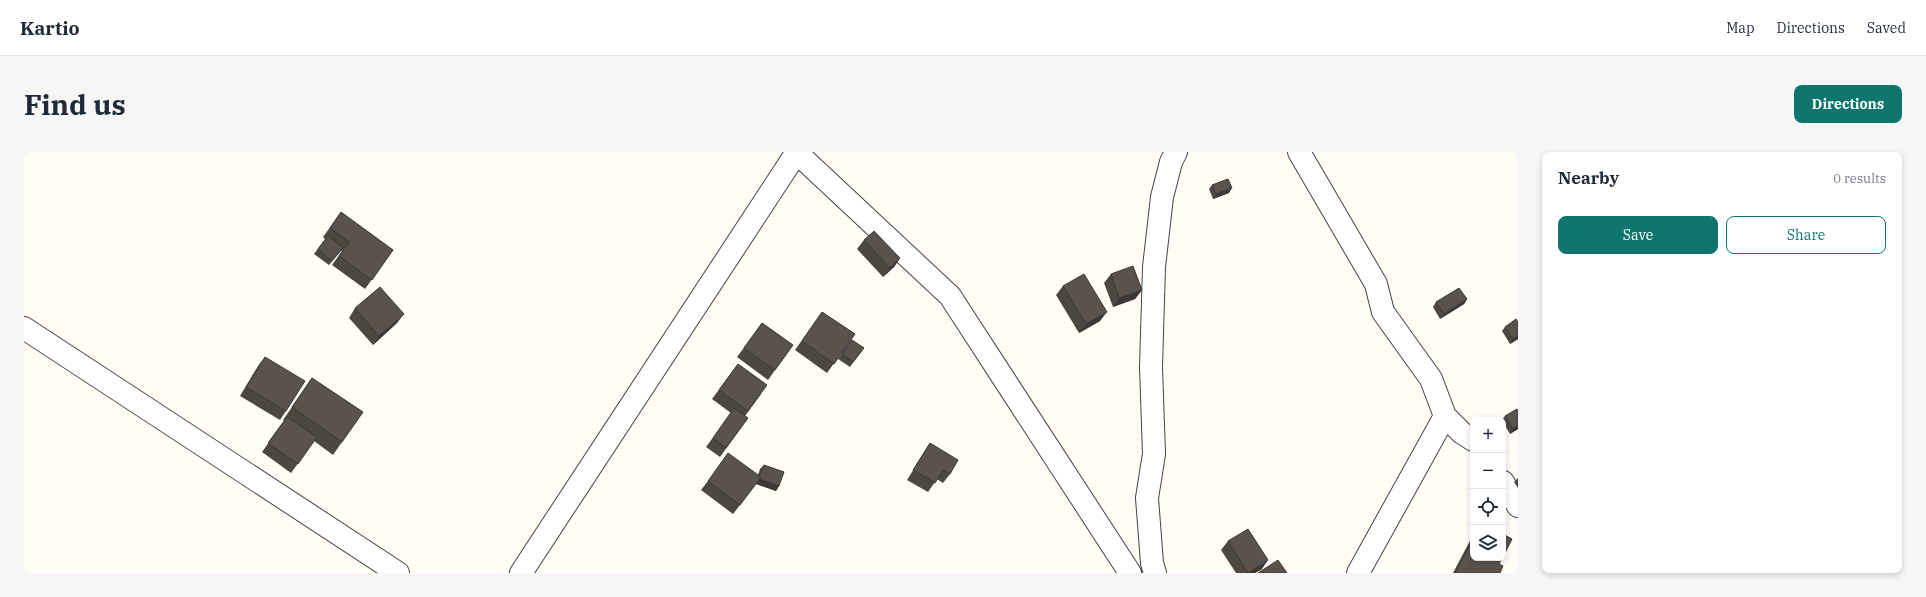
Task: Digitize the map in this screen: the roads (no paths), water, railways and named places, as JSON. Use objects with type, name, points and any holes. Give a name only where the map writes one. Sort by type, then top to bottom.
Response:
[{"type":"street","points":[[521,573],[797,152],[950,296],[1130,573]]},
{"type":"street","points":[[1155,573],[1152,563],[1147,498],[1154,454],[1152,367],[1154,266],[1162,198],[1171,162],[1176,152]]},
{"type":"street","points":[[1299,152],[1376,284],[1383,312],[1431,379],[1445,416],[1462,433],[1470,438]]},
{"type":"street","points":[[24,328],[398,573]]},
{"type":"street","points":[[1358,573],[1445,416]]},
{"type":"street","points":[[1506,487],[1518,506]]}]
